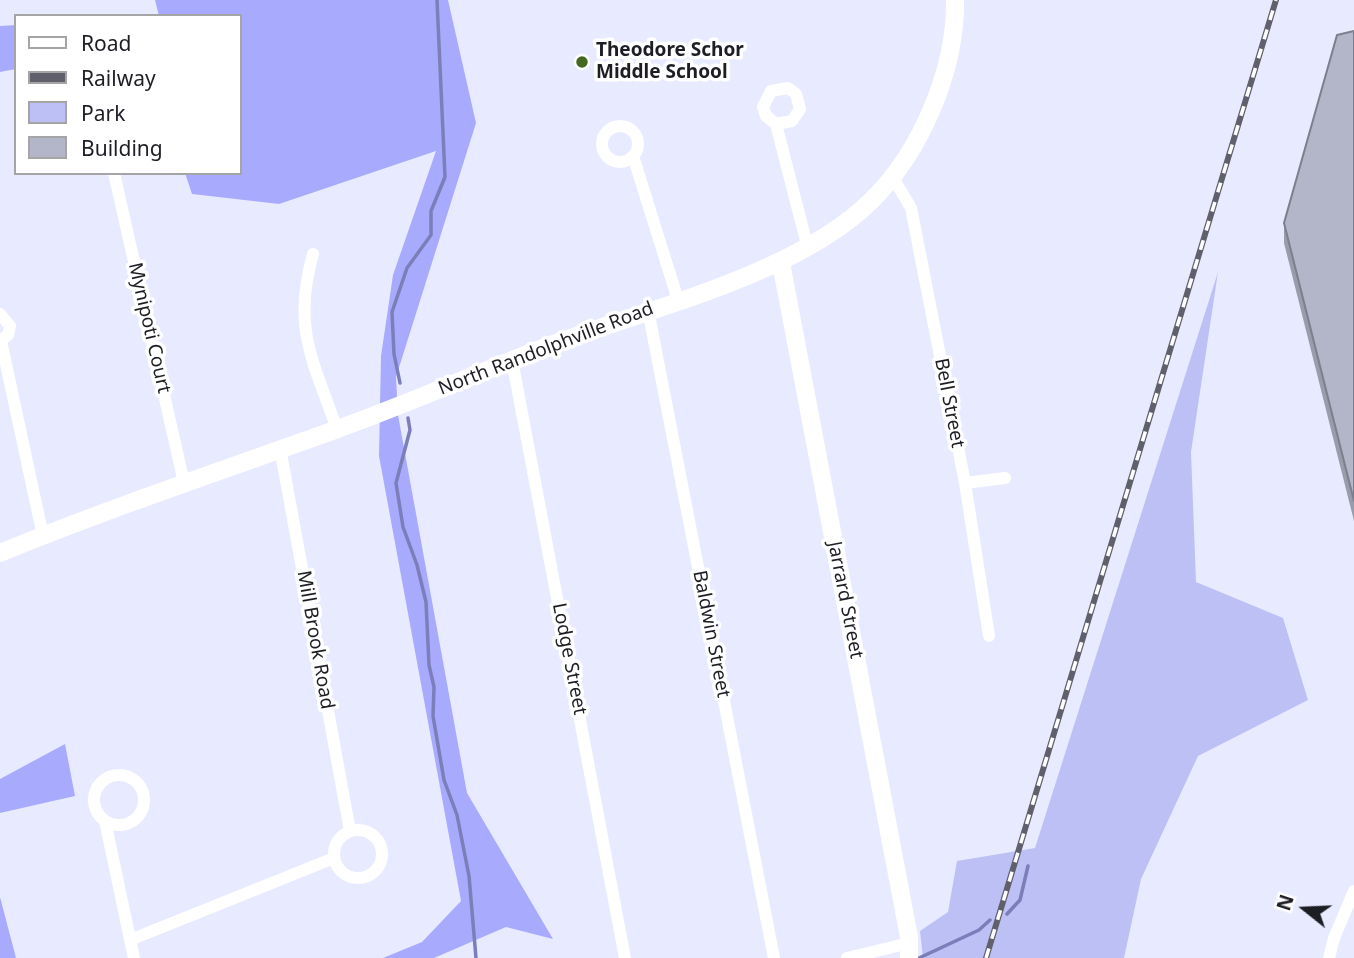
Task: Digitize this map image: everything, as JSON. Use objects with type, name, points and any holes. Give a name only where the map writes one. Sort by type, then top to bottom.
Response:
[{"type":"street","name":"North Randolphville Road","points":[[0,553],[184,483],[337,429],[512,360],[781,263],[847,221],[872,200],[918,138],[950,52],[955,0]]},
{"type":"street","points":[[776,124],[807,245]]},
{"type":"street","points":[[633,156],[678,300]]},
{"type":"street","name":"Mynipoti Court","points":[[114,175],[184,483]]},
{"type":"street","name":"Bell Street","points":[[892,176],[911,208],[964,483],[989,636]]},
{"type":"street","points":[[313,254],[303,288],[304,326],[311,357],[337,429]]},
{"type":"street","name":"Jarrard Street","points":[[781,263],[909,937],[909,958]]},
{"type":"street","name":"Baldwin Street","points":[[648,310],[774,958]]},
{"type":"street","points":[[0,314],[9,326],[8,335],[0,341],[43,536]]},
{"type":"street","name":"Lodge Street","points":[[512,360],[625,958]]},
{"type":"street","name":"Mill Brook Road","points":[[280,448],[350,831]]},
{"type":"street","points":[[964,483],[1005,478]]},
{"type":"street","points":[[105,821],[121,825],[140,813],[143,798],[131,779],[111,777],[98,786],[95,808],[105,821],[134,958]]},
{"type":"street","points":[[364,830],[377,839],[382,853],[378,867],[367,876],[350,877],[337,866],[334,858],[337,842],[350,831],[364,830]]},
{"type":"street","points":[[130,940],[334,858]]},
{"type":"street","points":[[1329,958],[1354,891]]},
{"type":"street","points":[[847,958],[905,944],[909,937]]},
{"type":"green space","points":[[1218,272],[1191,452],[1196,582],[1283,618],[1308,700],[1198,756],[1141,879],[1124,958],[923,958],[920,931],[948,912],[957,861],[1035,848]]},
{"type":"shaded area","points":[[155,0],[448,0],[476,123],[396,377],[398,415],[467,793],[553,939],[506,927],[434,958],[383,958],[422,942],[461,901],[379,456],[381,356],[393,275],[436,151],[279,204],[192,194],[186,175],[242,175],[242,14],[158,14]]},
{"type":"shaded area","points":[[14,25],[14,69],[0,72],[0,26]]},
{"type":"shaded area","points":[[65,744],[75,796],[0,813],[0,779]]},
{"type":"shaded area","points":[[0,897],[16,958],[0,958]]},
{"type":"building","points":[[1354,31],[1354,501],[1284,223],[1337,35]]},
{"type":"waterway","points":[[400,383],[394,354],[392,312],[407,268],[431,235],[431,211],[445,177],[437,0]]},
{"type":"waterway","points":[[408,418],[410,430],[396,483],[403,527],[417,565],[426,602],[429,665],[434,687],[433,716],[444,780],[457,815],[469,876],[476,958]]},
{"type":"waterway","points":[[1007,914],[1020,900],[1028,866]]},
{"type":"waterway","points":[[919,958],[979,930],[990,920]]},
{"type":"railway","points":[[986,958],[1276,0]]},
{"type":"place","name":"Theodore Schor Middle School","points":[[582,62]]}]
